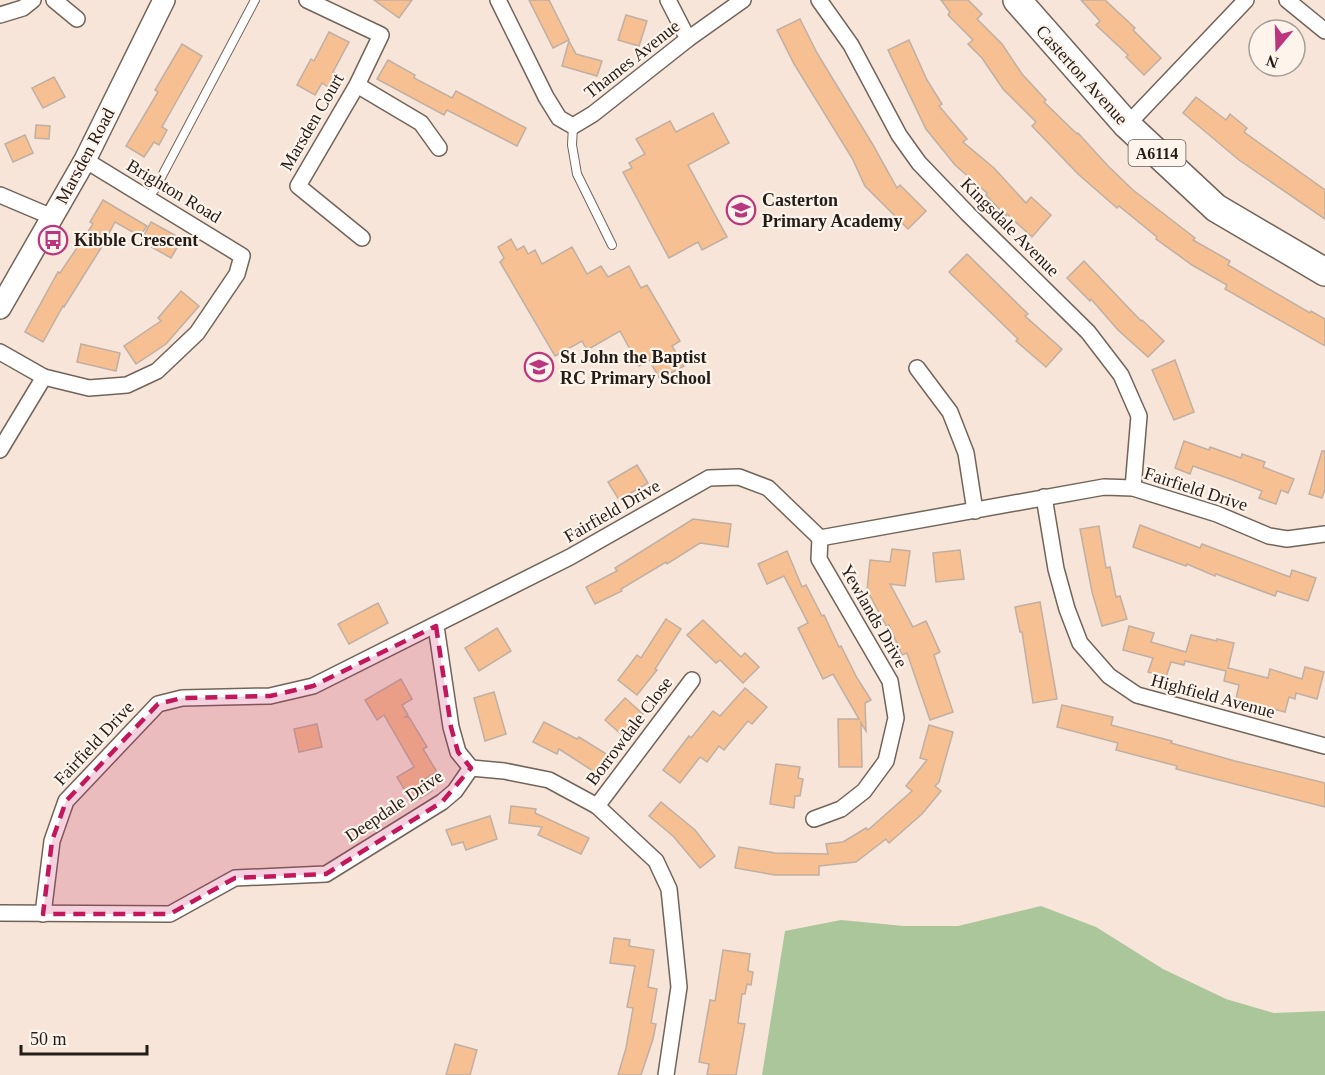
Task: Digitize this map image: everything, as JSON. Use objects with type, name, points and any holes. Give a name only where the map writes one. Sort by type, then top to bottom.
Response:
[{"type":"highway","name":"Casterton Avenue","points":[[1017,0],[1127,124],[1216,208],[1325,272]]},
{"type":"street","points":[[0,15],[22,8],[33,0]]},
{"type":"street","points":[[54,0],[77,19]]},
{"type":"street","name":"Marsden Road","points":[[0,308],[85,160],[164,0]]},
{"type":"street","name":"Marsden Court","points":[[307,0],[381,35],[357,85],[298,186],[362,238]]},
{"type":"street","points":[[498,0],[551,105],[559,118],[573,126]]},
{"type":"street","points":[[668,0],[688,39]]},
{"type":"street","name":"Thames Avenue","points":[[573,126],[593,114],[688,39],[743,0]]},
{"type":"street","name":"Kingsdale Avenue","points":[[819,0],[851,45],[899,135],[920,163],[968,214],[1088,332],[1120,375],[1139,416],[1133,488]]},
{"type":"street","points":[[1127,124],[1246,0]]},
{"type":"street","points":[[1287,0],[1325,31]]},
{"type":"street","points":[[357,85],[421,123],[439,148]]},
{"type":"street","name":"Brighton Road","points":[[45,378],[89,388],[128,385],[157,371],[197,333],[237,274],[242,256],[85,160]]},
{"type":"street","points":[[0,195],[52,217]]},
{"type":"street","points":[[0,352],[45,378],[0,450]]},
{"type":"street","points":[[917,368],[950,412],[966,453],[975,511]]},
{"type":"street","name":"Fairfield Drive","points":[[43,914],[52,841],[66,801],[158,704],[182,698],[270,696],[313,686],[570,557],[709,478],[738,477],[768,488],[820,538],[1104,487],[1133,488],[1217,514],[1269,536],[1287,539],[1325,534]]},
{"type":"street","name":"Highfield Avenue","points":[[1044,497],[1056,569],[1067,609],[1080,643],[1109,676],[1137,695],[1325,746]]},
{"type":"street","name":"Yewlands Drive","points":[[814,819],[841,809],[864,791],[886,761],[896,718],[890,681],[819,559],[820,538]]},
{"type":"street","points":[[436,626],[458,752],[471,768],[504,771],[549,780],[597,806],[656,861],[669,889],[679,987],[666,1075]]},
{"type":"street","name":"Borrowdale Close","points":[[597,806],[692,680]]},
{"type":"street","name":"Deepdale Drive","points":[[0,913],[170,914],[235,878],[326,874],[442,801],[455,791],[471,768]]},
{"type":"lane","points":[[147,198],[155,189],[255,0]]},
{"type":"lane","points":[[573,126],[572,145],[577,174],[612,245]]},
{"type":"highlighted area","points":[[436,626],[451,727],[458,752],[471,768],[442,802],[326,874],[235,878],[170,914],[43,914],[52,841],[66,801],[158,704],[182,698],[270,696],[313,686]]},
{"type":"green space","points":[[1041,906],[1096,927],[1163,969],[1226,999],[1274,1013],[1325,1011],[1325,1075],[762,1075],[785,931],[841,920],[904,926],[958,926]]},
{"type":"building","points":[[374,0],[412,0],[399,18]]},
{"type":"building","points":[[529,0],[549,0],[569,40],[553,48]]},
{"type":"building","points":[[941,0],[968,0],[982,14],[977,19],[1002,44],[1022,74],[1046,100],[1044,102],[1078,133],[1133,190],[1195,238],[1193,240],[1230,261],[1228,265],[1310,313],[1311,311],[1325,319],[1325,346],[1225,289],[1227,285],[1192,265],[1156,239],[1157,237],[1119,206],[1117,208],[1078,174],[1032,126],[1036,122],[1003,89],[982,58],[968,44],[973,40],[948,15],[950,12]]},
{"type":"building","points":[[1081,0],[1105,0],[1135,28],[1133,30],[1161,58],[1144,75],[1126,57],[1128,55],[1096,25],[1100,21]]},
{"type":"building","points":[[626,15],[647,21],[639,46],[618,40]]},
{"type":"building","points":[[800,19],[817,53],[897,188],[900,185],[926,211],[908,229],[865,186],[852,158],[794,64],[777,30]]},
{"type":"building","points":[[329,32],[349,42],[333,72],[336,73],[328,87],[322,83],[315,95],[297,85],[311,59],[314,61]]},
{"type":"building","points":[[909,40],[927,80],[942,104],[939,106],[967,139],[963,142],[994,168],[1026,203],[1031,197],[1051,215],[1032,237],[1007,214],[1006,216],[986,195],[987,193],[955,165],[926,129],[888,50]]},
{"type":"building","points":[[569,41],[576,54],[602,61],[597,76],[562,66]]},
{"type":"building","points":[[182,44],[202,56],[162,127],[167,130],[159,145],[154,142],[144,157],[126,146],[158,92],[155,90]]},
{"type":"building","points":[[388,60],[415,75],[414,78],[452,98],[456,91],[526,128],[517,146],[447,110],[444,115],[377,79]]},
{"type":"building","points":[[54,77],[65,97],[43,108],[32,88]]},
{"type":"building","points":[[1196,97],[1226,120],[1230,114],[1247,128],[1244,132],[1325,190],[1325,219],[1239,160],[1183,113]]},
{"type":"building","points":[[713,113],[729,143],[688,165],[727,237],[702,250],[698,242],[669,258],[623,172],[632,168],[629,163],[645,154],[636,139],[670,121],[676,132]]},
{"type":"building","points":[[36,125],[50,126],[49,139],[35,138]]},
{"type":"building","points":[[25,135],[33,153],[13,162],[5,144]]},
{"type":"building","points":[[103,200],[147,226],[140,236],[115,222],[43,342],[25,332],[58,272],[60,273],[93,224],[90,222]]},
{"type":"building","points":[[151,222],[182,239],[171,258],[141,241]]},
{"type":"building","points":[[511,239],[517,250],[524,246],[528,254],[535,250],[542,264],[572,247],[587,274],[601,266],[608,277],[629,266],[641,288],[647,285],[680,341],[672,346],[684,366],[660,379],[649,360],[639,366],[620,331],[587,350],[582,341],[555,356],[500,262],[504,258],[498,247]]},
{"type":"building","points":[[967,254],[1028,314],[1025,316],[1062,349],[1046,367],[1016,341],[1018,339],[949,272]]},
{"type":"building","points":[[1084,261],[1141,321],[1164,341],[1148,357],[1067,278]]},
{"type":"building","points":[[181,291],[199,306],[166,344],[136,364],[124,346],[161,321],[158,318]]},
{"type":"building","points":[[81,344],[120,353],[116,371],[77,362]]},
{"type":"building","points":[[1175,360],[1194,412],[1174,420],[1152,370]]},
{"type":"building","points":[[1184,441],[1241,458],[1242,454],[1265,462],[1263,467],[1294,479],[1288,493],[1281,490],[1276,504],[1259,498],[1262,491],[1233,480],[1193,466],[1190,474],[1175,468]]},
{"type":"building","points":[[1322,451],[1325,451],[1325,489],[1322,498],[1309,494]]},
{"type":"building","points":[[637,465],[648,483],[619,500],[608,482]]},
{"type":"building","points":[[693,519],[731,524],[728,547],[700,543],[621,589],[622,591],[595,604],[586,587],[617,571],[615,568]]},
{"type":"building","points":[[1140,525],[1200,548],[1202,544],[1290,577],[1292,570],[1316,578],[1308,601],[1277,591],[1275,596],[1133,547]]},
{"type":"building","points":[[1099,526],[1106,568],[1110,567],[1116,597],[1120,596],[1127,619],[1102,626],[1092,592],[1080,529]]},
{"type":"building","points":[[892,549],[910,551],[905,586],[890,584],[913,627],[926,621],[940,652],[934,655],[953,712],[930,720],[907,653],[902,655],[889,625],[887,627],[867,590],[870,560],[890,562]]},
{"type":"building","points":[[960,550],[964,579],[936,582],[933,553]]},
{"type":"building","points":[[787,551],[802,587],[806,585],[871,700],[865,703],[866,731],[861,723],[862,767],[839,767],[838,719],[859,719],[833,674],[823,679],[798,628],[808,623],[784,576],[767,584],[758,564]]},
{"type":"building","points":[[1040,602],[1057,699],[1033,703],[1022,632],[1020,632],[1015,607]]},
{"type":"building","points":[[378,603],[388,623],[349,644],[338,624]]},
{"type":"building","points":[[666,619],[681,629],[655,669],[657,670],[637,695],[618,680],[637,655],[641,658]]},
{"type":"building","points":[[703,620],[741,657],[745,653],[759,667],[743,683],[720,660],[716,663],[687,635]]},
{"type":"building","points":[[1129,626],[1154,633],[1151,642],[1186,652],[1191,635],[1234,643],[1228,668],[1268,678],[1270,669],[1302,679],[1305,667],[1324,672],[1317,699],[1296,693],[1295,699],[1289,697],[1285,712],[1236,699],[1239,685],[1224,681],[1226,671],[1185,661],[1184,665],[1171,662],[1166,677],[1148,672],[1153,658],[1123,650]]},
{"type":"building","points":[[497,628],[511,651],[479,671],[465,648]]},
{"type":"building","points":[[401,679],[412,699],[402,705],[408,715],[405,717],[409,717],[427,747],[423,749],[437,772],[425,779],[432,791],[412,803],[397,777],[414,767],[384,715],[377,720],[365,700]]},
{"type":"building","points":[[745,688],[767,707],[752,724],[748,721],[724,750],[719,746],[707,762],[700,757],[680,783],[663,770],[689,736],[691,738],[713,711],[720,716]]},
{"type":"building","points":[[494,692],[506,734],[485,741],[474,698]]},
{"type":"building","points":[[625,698],[643,714],[623,736],[605,720]]},
{"type":"building","points":[[1062,705],[1113,717],[1111,725],[1172,741],[1171,743],[1325,783],[1325,807],[1176,769],[1177,766],[1116,750],[1118,743],[1057,727]]},
{"type":"building","points":[[544,722],[577,739],[579,737],[608,755],[596,773],[559,749],[557,754],[533,742]]},
{"type":"building","points":[[317,724],[322,747],[299,752],[294,729]]},
{"type":"building","points":[[929,725],[953,732],[939,782],[935,786],[941,791],[922,814],[889,843],[886,839],[856,862],[819,866],[819,875],[775,875],[735,868],[739,847],[775,853],[828,854],[826,844],[843,842],[866,828],[868,830],[912,791],[906,786],[927,760],[920,758]]},
{"type":"building","points":[[776,764],[800,767],[798,778],[803,779],[800,796],[795,796],[794,808],[770,804]]},
{"type":"building","points":[[661,802],[695,830],[715,856],[700,868],[673,836],[649,816]]},
{"type":"building","points":[[511,806],[536,809],[535,813],[589,838],[581,854],[538,835],[542,827],[509,823]]},
{"type":"building","points":[[490,816],[497,839],[466,850],[463,842],[452,845],[446,830]]},
{"type":"building","points":[[614,938],[630,940],[629,946],[654,950],[648,987],[657,989],[651,1023],[656,1024],[641,1075],[618,1075],[626,1048],[633,1008],[627,1007],[635,966],[610,963]]},
{"type":"building","points":[[723,950],[750,954],[748,971],[753,972],[751,985],[747,984],[745,994],[742,994],[738,1023],[745,1024],[736,1075],[707,1075],[709,1064],[699,1062],[710,1000],[715,1001]]},
{"type":"building","points":[[455,1044],[477,1050],[470,1075],[446,1075]]},
{"type":"place","name":"Casterton Primary Academy","points":[[741,210]]},
{"type":"place","name":"Kibble Crescent","points":[[53,240]]},
{"type":"place","name":"St John the Baptist RC Primary School","points":[[539,367]]}]
